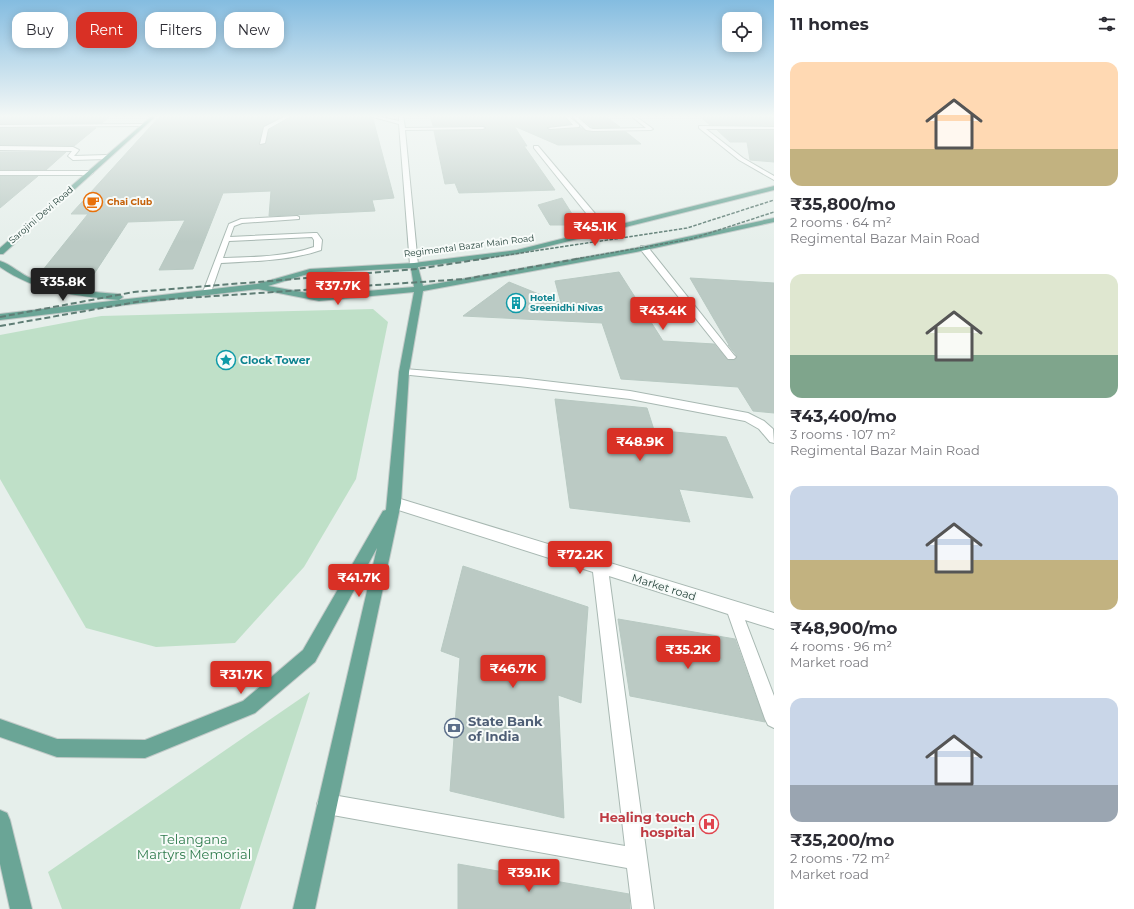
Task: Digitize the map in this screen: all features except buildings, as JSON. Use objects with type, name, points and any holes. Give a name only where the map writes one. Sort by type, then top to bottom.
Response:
[{"type":"main road","name":"Sarojini Devi Road","points":[[0,252],[107,157]]},
{"type":"main road","name":"Regimental Bazar Main Road","points":[[0,317],[258,286],[310,271],[414,265],[517,252],[774,188]]},
{"type":"main road","name":"Regimental Bazar Main Road","points":[[258,286],[319,298],[420,289],[644,248],[774,220]]},
{"type":"main road","points":[[0,263],[14,274],[36,285],[67,292],[141,300]]},
{"type":"main road","points":[[304,909],[394,503],[404,372],[420,289],[414,265]]},
{"type":"main road","points":[[0,728],[57,748],[145,749],[249,707],[309,656],[394,503]]},
{"type":"main road","points":[[0,820],[21,909]]},
{"type":"street","points":[[72,157],[93,157]]},
{"type":"street","points":[[405,157],[414,265]]},
{"type":"street","points":[[545,157],[605,231]]},
{"type":"street","points":[[740,157],[774,178]]},
{"type":"street","points":[[759,169],[766,167]]},
{"type":"street","points":[[0,173],[90,173]]},
{"type":"street","points":[[207,292],[231,225],[235,222],[297,218]]},
{"type":"street","points":[[218,261],[295,255],[309,252],[318,248],[318,240],[314,235],[226,239]]},
{"type":"street","points":[[644,248],[731,357]]},
{"type":"street","points":[[404,372],[519,382],[630,395],[748,417],[762,424],[774,439]]},
{"type":"street","name":"Market road","points":[[394,503],[774,621]]},
{"type":"street","points":[[600,567],[643,909]]},
{"type":"street","points":[[733,608],[774,719]]},
{"type":"street","points":[[327,804],[637,859]]},
{"type":"green space","points":[[373,309],[388,322],[356,479],[304,567],[235,643],[156,647],[86,628],[0,479],[0,335],[101,316]]},
{"type":"green space","name":"Telangana Martyrs Memorial","points":[[310,692],[240,909],[62,909],[48,872]]},
{"type":"railway","points":[[481,259],[687,228],[774,200]]},
{"type":"railway","points":[[576,259],[691,239],[774,212]]},
{"type":"railway","points":[[0,317],[134,292],[417,269],[488,258]]},
{"type":"railway","points":[[0,326],[142,301],[465,279],[582,258]]},
{"type":"place","name":"Chai Club","points":[[93,202]]},
{"type":"place","name":"Hotel Sreenidhi Nivas","points":[[516,303]]},
{"type":"place","name":"Clock Tower","points":[[226,360]]},
{"type":"place","name":"State Bank of India","points":[[454,728]]},
{"type":"place","name":"Healing touch hospital","points":[[709,824]]}]
